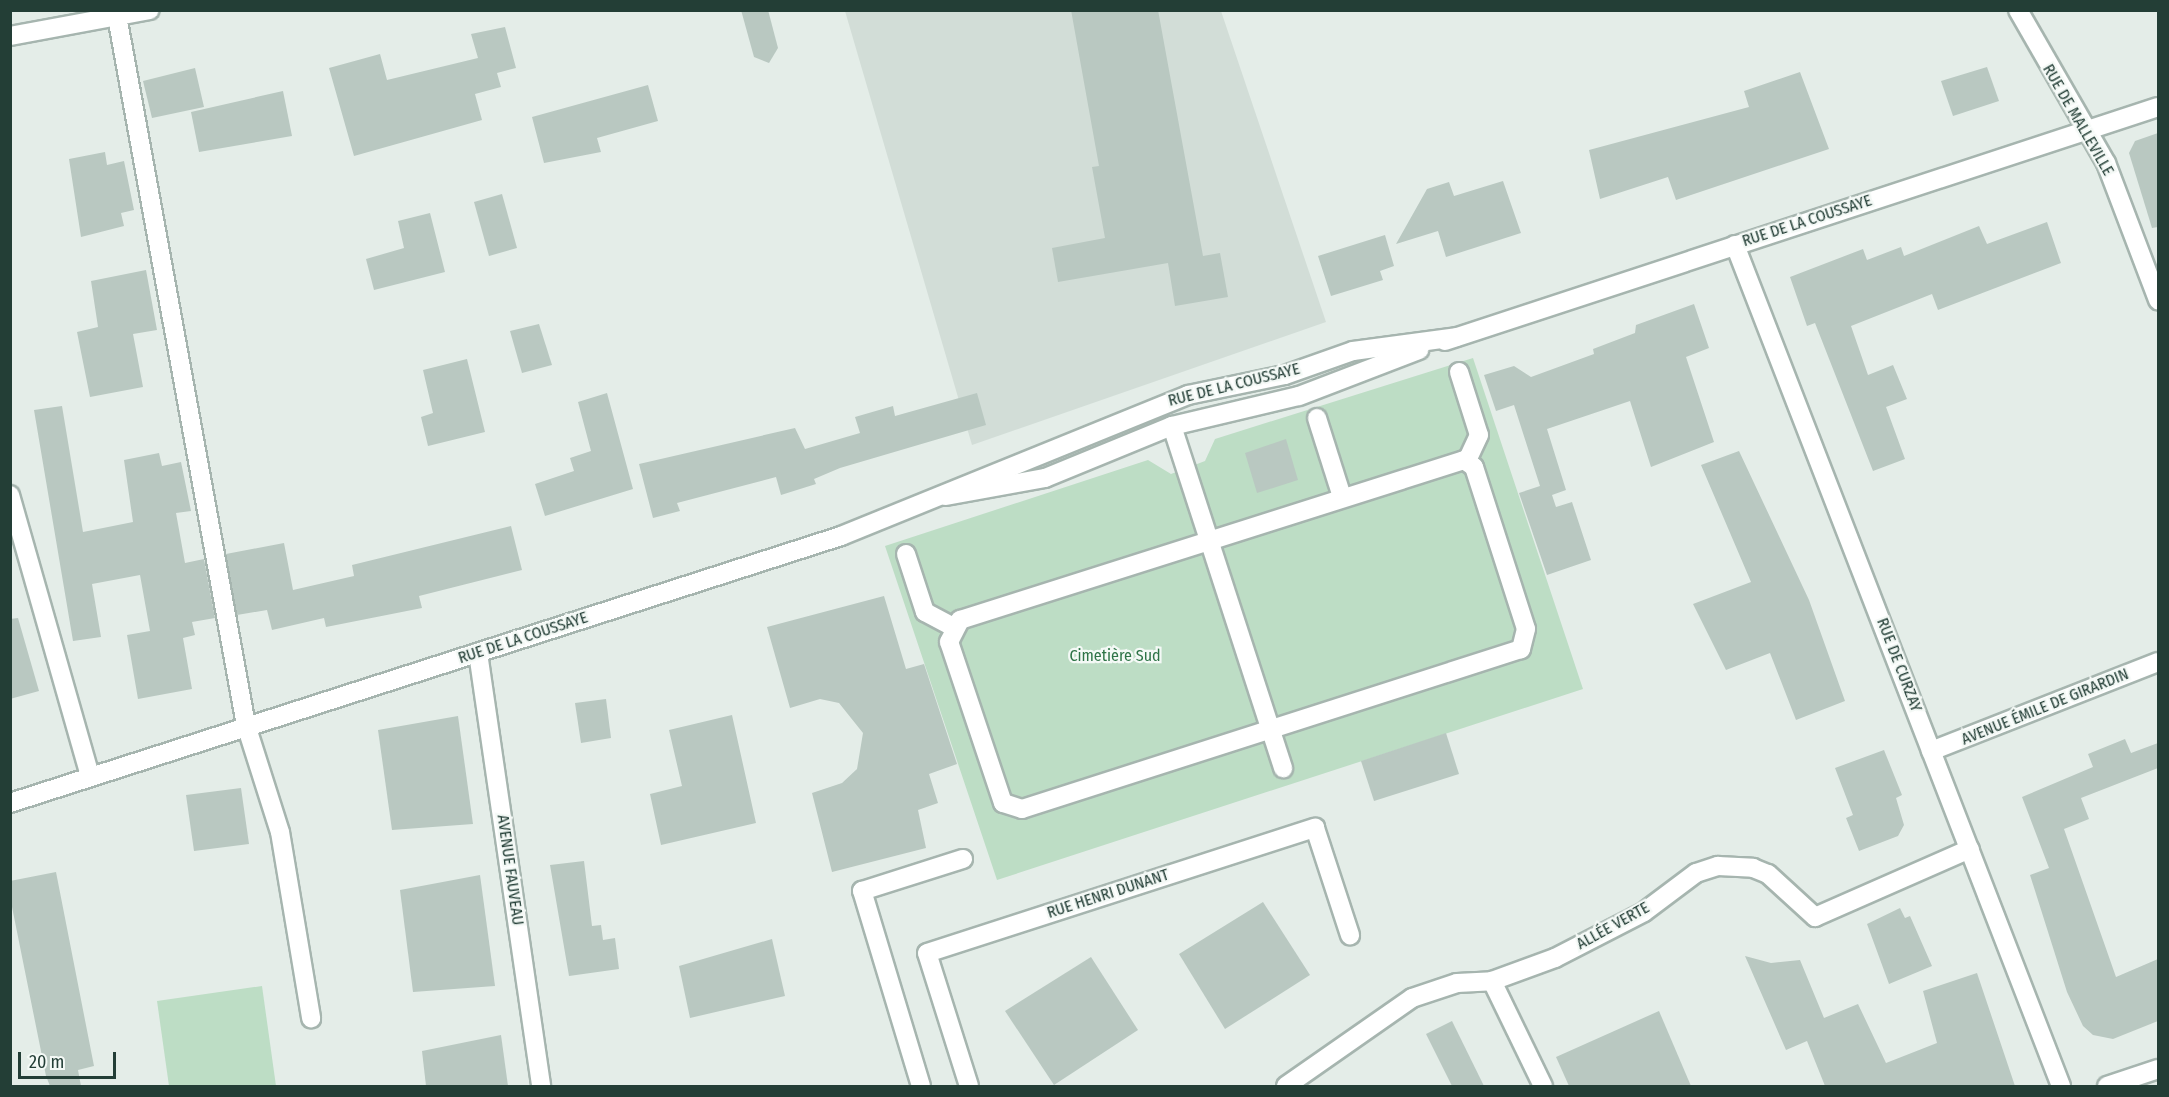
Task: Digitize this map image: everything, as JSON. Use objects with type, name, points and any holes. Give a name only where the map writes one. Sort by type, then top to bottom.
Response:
[{"type":"street","points":[[10,36],[150,10]]},
{"type":"street","name":"RUE DE MALLEVILLE","points":[[2018,10],[2106,163],[2158,300]]},
{"type":"street","points":[[117,16],[246,725],[279,832],[311,1018]]},
{"type":"street","name":"RUE DE LA COUSSAYE","points":[[920,500],[1045,478],[1172,426],[1299,396],[1456,337],[2158,107]]},
{"type":"street","name":"RUE DE CURZAY","points":[[1736,245],[2061,1086]]},
{"type":"street","name":"RUE DE LA COUSSAYE","points":[[10,803],[246,725],[841,536],[920,500],[1188,394],[1285,375],[1353,351],[1456,337]]},
{"type":"street","points":[[906,554],[925,612],[953,627],[1342,497],[1467,461],[1479,435],[1459,372]]},
{"type":"street","points":[[1317,418],[1342,497]]},
{"type":"street","points":[[1172,426],[1283,768]]},
{"type":"street","points":[[953,627],[950,642],[975,720],[1000,797],[1012,809],[1270,729],[1524,646],[1526,629],[1474,467],[1467,461]]},
{"type":"street","points":[[10,495],[90,776]]},
{"type":"street","name":"AVENUE FAUVEAU","points":[[478,653],[541,1086]]},
{"type":"street","name":"AVENUE ÉMILE DE GIRARDIN","points":[[1931,751],[2158,662]]},
{"type":"street","name":"RUE HENRI DUNANT","points":[[969,1086],[927,953],[1315,828],[1350,935]]},
{"type":"street","name":"ALLÉE VERTE","points":[[1286,1086],[1412,998],[1457,983],[1492,981],[1555,958],[1644,912],[1696,873],[1718,866],[1768,874],[1815,917],[1970,849]]},
{"type":"street","points":[[921,1086],[862,891],[963,859]]},
{"type":"street","points":[[1492,981],[1543,1086]]},
{"type":"street","points":[[2107,1086],[2158,1069]]},
{"type":"shaded area","points":[[845,11],[1221,11],[1326,322],[972,445]]},
{"type":"green space","name":"Cimetière Sud","points":[[1473,358],[1583,689],[997,880],[885,546],[1148,460],[1171,474],[1205,461],[1215,439]]},
{"type":"green space","points":[[262,986],[276,1086],[169,1086],[157,1001]]},
{"type":"building","points":[[741,10],[768,10],[778,48],[769,63],[754,57]]},
{"type":"building","points":[[1071,10],[1158,10],[1203,256],[1220,253],[1228,297],[1175,306],[1168,263],[1058,282],[1052,248],[1105,238],[1092,167],[1099,166]]},
{"type":"building","points":[[505,27],[516,68],[497,73],[501,87],[475,94],[482,120],[354,156],[329,68],[380,54],[387,80],[478,58],[471,34]]},
{"type":"building","points":[[1987,67],[1999,101],[1953,116],[1941,81]]},
{"type":"building","points":[[195,68],[204,107],[152,118],[143,81]]},
{"type":"building","points":[[1800,72],[1829,149],[1676,200],[1668,177],[1600,199],[1589,150],[1749,107],[1744,91]]},
{"type":"building","points":[[648,85],[658,121],[597,138],[601,152],[544,163],[532,117]]},
{"type":"building","points":[[283,91],[292,136],[199,152],[191,112]]},
{"type":"building","points":[[2158,133],[2158,227],[2152,228],[2129,153],[2135,141]]},
{"type":"building","points":[[105,152],[107,165],[124,161],[134,210],[121,213],[124,226],[81,237],[69,159]]},
{"type":"building","points":[[1503,181],[1521,233],[1446,257],[1438,231],[1396,244],[1427,189],[1449,182],[1454,196]]},
{"type":"building","points":[[502,194],[517,248],[489,256],[474,202]]},
{"type":"building","points":[[430,213],[445,272],[374,290],[366,259],[404,248],[398,221]]},
{"type":"building","points":[[2047,222],[2061,263],[1938,310],[1932,294],[1851,326],[1868,375],[1893,365],[1907,399],[1886,407],[1905,459],[1873,471],[1815,323],[1807,326],[1790,277],[1863,249],[1867,260],[1901,247],[1904,256],[1979,226],[1987,244]]},
{"type":"building","points":[[1385,235],[1394,266],[1380,271],[1383,280],[1331,296],[1318,256]]},
{"type":"building","points":[[146,270],[157,330],[133,334],[143,387],[90,397],[77,332],[98,327],[91,281]]},
{"type":"building","points":[[1694,304],[1709,348],[1686,357],[1714,442],[1651,467],[1630,401],[1547,429],[1566,490],[1552,495],[1556,507],[1572,502],[1591,560],[1547,575],[1519,493],[1540,486],[1514,405],[1496,411],[1484,375],[1514,366],[1531,377],[1594,354],[1593,349],[1635,333],[1636,325]]},
{"type":"building","points":[[539,324],[552,365],[522,373],[510,331]]},
{"type":"building","points":[[467,359],[485,432],[428,446],[421,417],[433,413],[423,370]]},
{"type":"building","points":[[607,393],[633,489],[545,516],[535,484],[574,471],[570,458],[591,451],[578,402]]},
{"type":"building","points":[[977,393],[986,425],[840,468],[814,479],[816,484],[781,495],[776,477],[677,503],[680,511],[653,518],[639,464],[795,428],[805,449],[860,433],[855,417],[893,406],[895,416]]},
{"type":"building","points":[[62,406],[83,532],[133,522],[124,460],[159,453],[162,466],[181,462],[191,511],[176,513],[185,563],[204,559],[215,618],[192,622],[195,635],[183,638],[192,689],[138,699],[127,635],[150,631],[140,575],[92,584],[101,637],[73,641],[34,410]]},
{"type":"building","points":[[1286,439],[1298,480],[1257,493],[1245,453]]},
{"type":"building","points":[[1739,451],[1809,600],[1845,701],[1796,720],[1770,653],[1726,670],[1693,604],[1751,582],[1701,465]]},
{"type":"building","points":[[511,526],[522,570],[419,596],[422,608],[326,627],[324,618],[272,630],[267,610],[237,615],[226,554],[284,543],[293,590],[354,576],[352,565]]},
{"type":"building","points":[[884,596],[906,669],[924,664],[957,764],[929,774],[938,803],[918,810],[926,848],[832,872],[812,793],[842,783],[857,769],[863,733],[839,703],[820,699],[790,708],[767,627]]},
{"type":"building","points":[[18,618],[39,691],[10,699],[10,619]]},
{"type":"building","points":[[606,699],[611,738],[581,743],[575,703]]},
{"type":"building","points":[[732,715],[756,823],[661,845],[650,794],[682,786],[669,730]]},
{"type":"building","points":[[458,716],[473,824],[392,830],[378,730]]},
{"type":"building","points":[[1446,733],[1459,774],[1374,801],[1361,761]]},
{"type":"building","points":[[2125,739],[2131,753],[2158,743],[2158,768],[2081,798],[2089,819],[2064,829],[2116,977],[2158,959],[2158,1021],[2113,1039],[2093,1035],[2083,1026],[2067,992],[2030,875],[2049,868],[2022,797],[2093,767],[2088,754]]},
{"type":"building","points":[[1884,750],[1902,795],[1896,798],[1904,825],[1898,836],[1859,851],[1846,818],[1853,815],[1835,768]]},
{"type":"building","points":[[241,788],[249,844],[194,851],[186,795]]},
{"type":"building","points":[[584,861],[592,926],[601,925],[603,940],[615,938],[619,969],[569,976],[550,865]]},
{"type":"building","points":[[56,872],[94,1066],[78,1070],[81,1086],[50,1086],[46,1076],[10,897],[10,881]]},
{"type":"building","points":[[480,875],[495,986],[413,992],[400,890]]},
{"type":"building","points":[[1263,902],[1310,975],[1225,1029],[1179,954]]},
{"type":"building","points":[[1900,908],[1905,918],[1910,916],[1932,966],[1889,984],[1867,924]]},
{"type":"building","points":[[772,939],[785,996],[690,1018],[679,966]]},
{"type":"building","points":[[1745,956],[1771,963],[1800,960],[1824,1018],[1858,1004],[1886,1063],[1937,1043],[1923,991],[1977,973],[2015,1086],[1825,1086],[1807,1041],[1786,1050]]},
{"type":"building","points":[[1091,957],[1138,1030],[1054,1085],[1005,1011]]},
{"type":"building","points":[[1659,1011],[1691,1086],[1569,1086],[1556,1057]]},
{"type":"building","points":[[1452,1021],[1484,1086],[1452,1086],[1426,1034]]},
{"type":"building","points":[[501,1035],[508,1086],[426,1086],[422,1051]]}]
